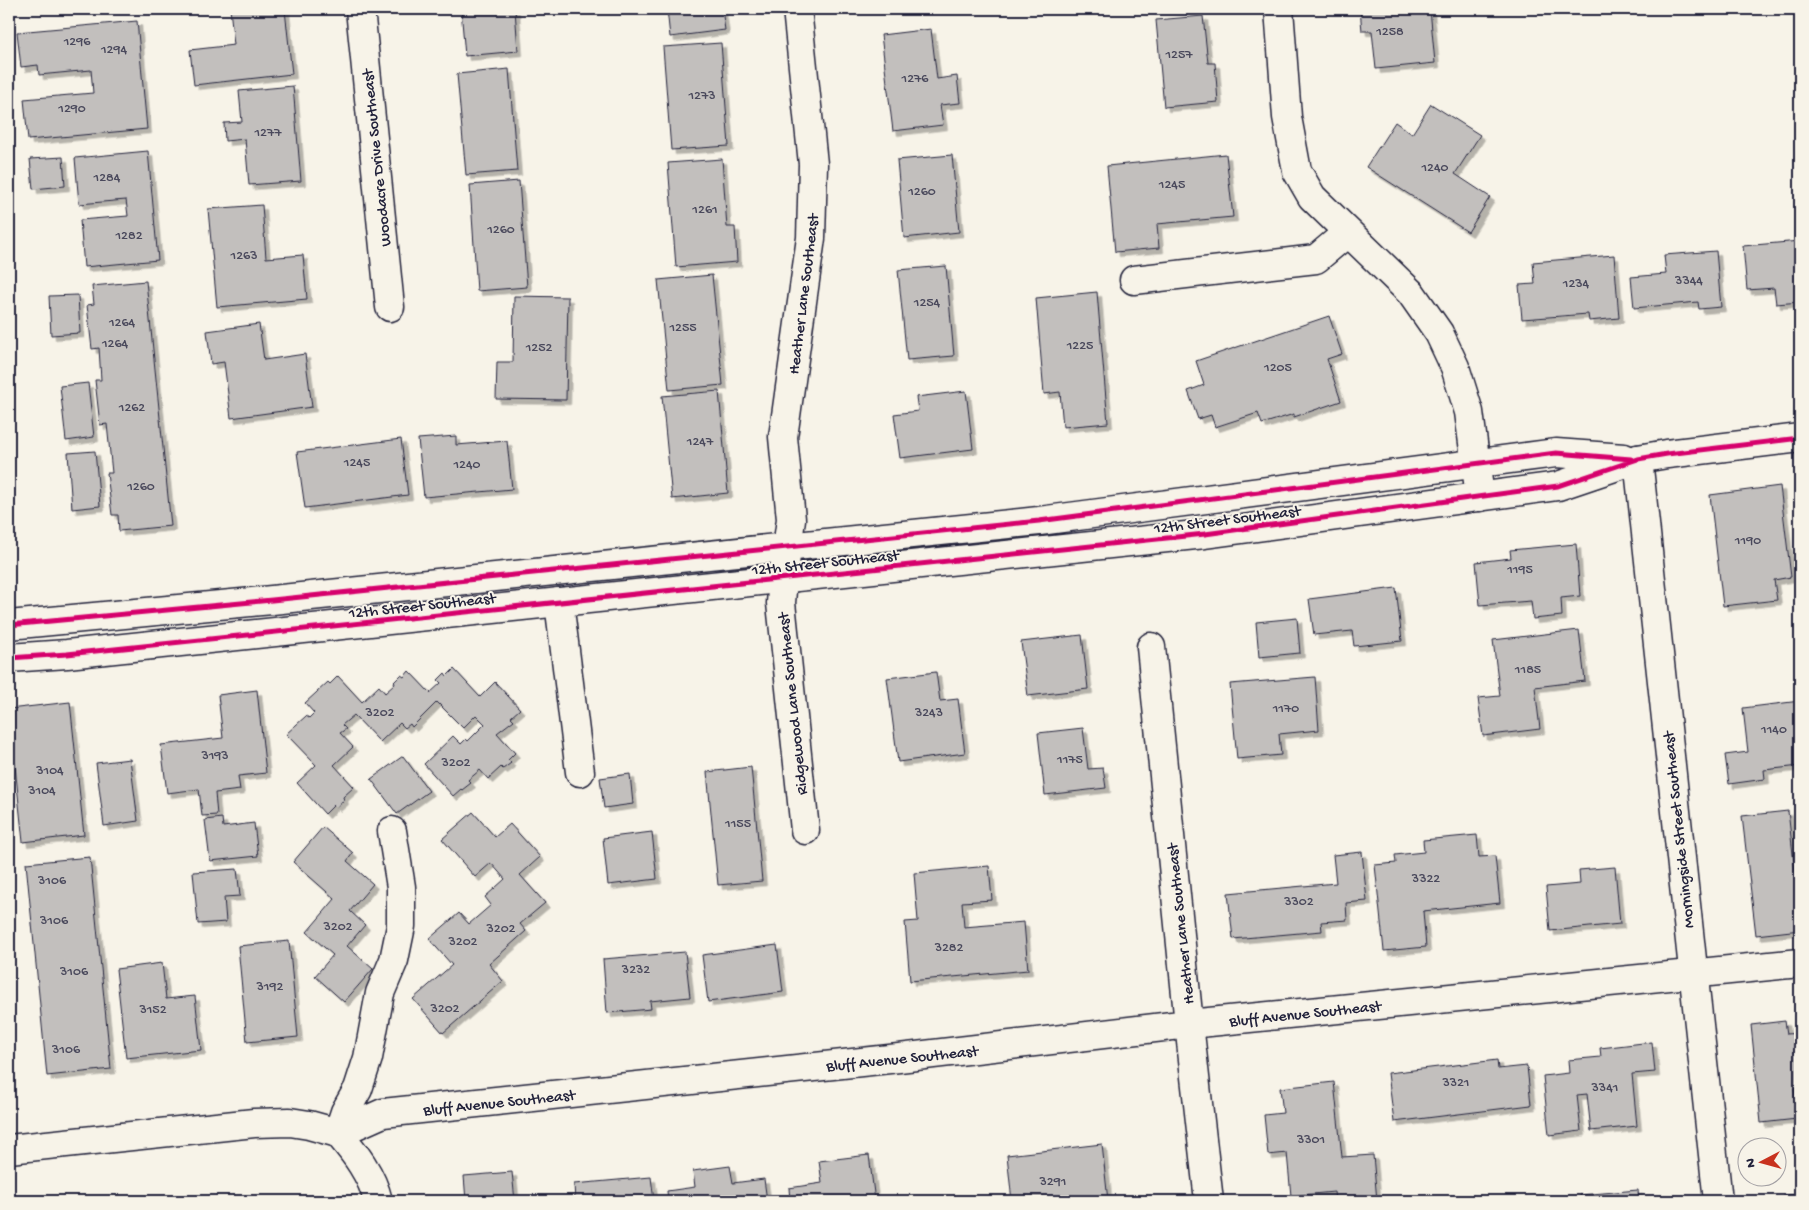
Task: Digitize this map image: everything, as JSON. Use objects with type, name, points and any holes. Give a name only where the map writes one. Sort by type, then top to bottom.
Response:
[{"type":"street","name":"Woodacre Drive Southeast","points":[[360,9],[390,307]]},
{"type":"street","name":"Heather Lane Southeast","points":[[782,578],[791,519],[783,436],[811,238],[813,164],[797,9]]},
{"type":"street","points":[[1279,9],[1288,117],[1297,171],[1312,197],[1411,293],[1439,333],[1455,367],[1470,412],[1480,497]]},
{"type":"street","points":[[1134,280],[1316,259],[1348,232]]},
{"type":"street","name":"12th Street Southeast","points":[[9,658],[68,654],[1205,534],[1558,486],[1638,459],[1800,438]]},
{"type":"street","name":"12th Street Southeast","points":[[9,625],[253,602],[1039,521],[1556,453],[1638,459]]},
{"type":"street","name":"Morningside Street Southeast","points":[[1638,459],[1718,1201]]},
{"type":"street","name":"Ridgewood Lane Southeast","points":[[782,578],[781,603],[804,830]]},
{"type":"street","points":[[559,602],[580,772]]},
{"type":"street","name":"Heather Lane Southeast","points":[[1151,647],[1209,1201]]},
{"type":"street","points":[[338,1133],[345,1112],[358,1089],[368,1058],[380,994],[394,960],[401,926],[401,887],[392,831]]},
{"type":"street","name":"Bluff Avenue Southeast","points":[[338,1133],[383,1113],[900,1058],[1189,1024],[1800,963]]},
{"type":"street","points":[[9,1149],[254,1123],[290,1122],[338,1133],[362,1164],[375,1189],[378,1201]]},
{"type":"building","points":[[230,9],[285,10],[292,74],[194,85],[190,50],[234,45]]},
{"type":"building","points":[[461,9],[515,9],[518,51],[465,56]]},
{"type":"building","points":[[667,9],[722,9],[725,30],[670,37]]},
{"type":"building","points":[[1360,9],[1430,9],[1435,63],[1376,69],[1372,31],[1362,31]]},
{"type":"building","points":[[1203,16],[1208,63],[1215,63],[1218,102],[1164,107],[1156,20]]},
{"type":"building","points":[[137,21],[147,129],[28,140],[24,99],[93,93],[91,70],[39,75],[38,65],[21,67],[17,32]]},
{"type":"building","points":[[931,29],[937,79],[957,76],[960,103],[940,105],[943,125],[893,131],[881,35]]},
{"type":"building","points":[[721,43],[729,146],[671,150],[663,47]]},
{"type":"building","points":[[509,69],[517,171],[466,175],[457,74]]},
{"type":"building","points":[[293,86],[301,181],[249,185],[245,139],[225,141],[224,123],[242,122],[239,91]]},
{"type":"building","points":[[1431,104],[1480,135],[1455,174],[1490,197],[1468,232],[1366,167],[1395,122],[1412,134]]},
{"type":"building","points":[[148,151],[158,260],[84,267],[80,220],[128,216],[126,200],[79,204],[75,158]]},
{"type":"building","points":[[1226,154],[1233,217],[1157,224],[1159,248],[1115,252],[1107,166]]},
{"type":"building","points":[[952,155],[959,232],[904,238],[897,160]]},
{"type":"building","points":[[63,157],[65,186],[33,189],[30,159]]},
{"type":"building","points":[[722,159],[727,227],[735,227],[737,262],[676,267],[668,163]]},
{"type":"building","points":[[519,181],[527,287],[477,291],[470,185]]},
{"type":"building","points":[[262,205],[266,258],[303,255],[307,299],[217,307],[208,209]]},
{"type":"building","points":[[1800,241],[1800,302],[1776,304],[1774,288],[1747,290],[1743,246]]},
{"type":"building","points":[[1716,251],[1721,307],[1699,309],[1698,302],[1634,308],[1631,277],[1666,274],[1664,255]]},
{"type":"building","points":[[1614,255],[1619,318],[1589,321],[1588,314],[1522,319],[1519,285],[1535,284],[1533,262]]},
{"type":"building","points":[[946,266],[954,356],[907,360],[898,270]]},
{"type":"building","points":[[712,275],[723,385],[669,390],[658,280]]},
{"type":"building","points":[[146,281],[171,526],[119,531],[118,515],[112,515],[107,473],[112,473],[107,424],[100,425],[95,380],[101,380],[99,348],[92,349],[87,305],[94,304],[92,286]]},
{"type":"building","points":[[1097,292],[1108,423],[1063,427],[1060,392],[1044,394],[1036,298]]},
{"type":"building","points":[[78,295],[80,333],[51,335],[49,296]]},
{"type":"building","points":[[514,296],[568,297],[566,400],[496,399],[497,362],[513,362]]},
{"type":"building","points":[[1329,316],[1342,354],[1327,359],[1341,401],[1294,417],[1294,414],[1262,424],[1258,413],[1215,427],[1211,415],[1198,419],[1188,391],[1204,385],[1196,361]]},
{"type":"building","points":[[259,324],[264,360],[305,354],[312,407],[231,418],[224,362],[211,364],[207,331]]},
{"type":"building","points":[[88,383],[94,437],[66,441],[60,386]]},
{"type":"building","points":[[719,391],[728,493],[672,499],[662,396]]},
{"type":"building","points":[[966,391],[973,449],[900,458],[894,414],[918,411],[916,397]]},
{"type":"building","points":[[456,436],[456,445],[507,441],[512,489],[424,497],[418,439]]},
{"type":"building","points":[[401,439],[408,495],[305,508],[297,452]]},
{"type":"building","points":[[95,451],[100,506],[72,509],[68,453]]},
{"type":"building","points":[[1780,486],[1791,577],[1774,580],[1777,600],[1723,606],[1710,495]]},
{"type":"building","points":[[1576,544],[1580,596],[1561,598],[1562,616],[1533,619],[1531,601],[1480,605],[1476,562],[1511,558],[1510,550]]},
{"type":"building","points":[[1396,588],[1402,641],[1354,646],[1352,631],[1314,635],[1309,599]]},
{"type":"building","points":[[1297,618],[1300,653],[1259,657],[1256,622]]},
{"type":"building","points":[[1579,630],[1585,681],[1535,687],[1540,729],[1483,736],[1478,698],[1500,696],[1493,640]]},
{"type":"building","points":[[1082,635],[1088,689],[1028,696],[1021,642]]},
{"type":"building","points":[[454,669],[480,697],[495,682],[520,709],[511,717],[514,720],[497,733],[515,753],[508,760],[511,763],[503,769],[501,767],[488,779],[480,770],[468,780],[471,783],[453,796],[424,764],[453,736],[461,744],[466,739],[468,741],[485,724],[476,715],[463,728],[437,702],[412,727],[410,724],[405,728],[400,723],[380,742],[354,715],[342,725],[346,729],[340,733],[353,747],[334,765],[354,787],[343,797],[344,800],[336,807],[334,805],[325,814],[297,783],[316,765],[286,734],[306,716],[309,718],[314,713],[305,703],[328,682],[330,684],[338,676],[362,702],[379,686],[385,693],[401,675],[404,677],[409,671],[430,693],[441,683],[438,680],[445,673],[447,676]]},
{"type":"building","points":[[936,672],[940,701],[958,699],[965,753],[898,762],[887,678]]},
{"type":"building","points":[[1315,677],[1319,730],[1279,734],[1281,755],[1237,759],[1230,684]]},
{"type":"building","points":[[257,690],[266,773],[238,776],[240,790],[215,793],[217,815],[202,816],[199,789],[167,793],[161,745],[223,738],[218,695]]},
{"type":"building","points":[[1800,701],[1800,766],[1764,770],[1765,779],[1729,784],[1725,755],[1748,752],[1743,708]]},
{"type":"building","points":[[70,702],[84,835],[23,842],[9,709]]},
{"type":"building","points":[[1083,728],[1088,769],[1103,768],[1106,788],[1045,795],[1038,733]]},
{"type":"building","points":[[403,756],[429,791],[397,814],[371,779]]},
{"type":"building","points":[[130,759],[138,821],[104,826],[96,763]]},
{"type":"building","points":[[751,767],[762,881],[718,885],[707,772]]},
{"type":"building","points":[[630,774],[633,804],[604,808],[600,778]]},
{"type":"building","points":[[1788,811],[1800,915],[1800,930],[1756,935],[1742,816]]},
{"type":"building","points":[[473,812],[495,837],[510,824],[540,857],[520,875],[545,903],[520,924],[526,931],[489,964],[503,981],[443,1033],[413,999],[452,965],[429,939],[459,913],[469,924],[491,905],[485,897],[505,879],[491,863],[475,877],[442,839]]},
{"type":"building","points":[[222,818],[223,827],[254,823],[258,856],[210,861],[205,820]]},
{"type":"building","points":[[323,827],[353,853],[347,861],[373,884],[350,911],[365,925],[347,946],[373,969],[344,1002],[315,976],[333,955],[307,932],[335,899],[293,862]]},
{"type":"building","points":[[652,832],[657,879],[608,885],[603,838]]},
{"type":"building","points":[[1477,835],[1479,857],[1495,856],[1500,903],[1423,911],[1426,947],[1384,951],[1375,865],[1396,863],[1395,855],[1424,852],[1423,840]]},
{"type":"building","points":[[1362,852],[1367,901],[1346,903],[1347,920],[1321,922],[1322,931],[1233,939],[1228,893],[1336,883],[1333,855]]},
{"type":"building","points":[[90,857],[111,1069],[47,1076],[26,863]]},
{"type":"building","points":[[989,866],[992,900],[962,902],[964,927],[1024,922],[1028,970],[910,981],[905,922],[918,921],[914,873]]},
{"type":"building","points":[[1615,867],[1620,924],[1550,931],[1546,887],[1580,884],[1579,870]]},
{"type":"building","points":[[237,869],[240,896],[224,897],[226,922],[198,924],[193,872]]},
{"type":"building","points":[[289,941],[298,1037],[247,1042],[238,946]]},
{"type":"building","points":[[777,945],[783,992],[708,1002],[702,955]]},
{"type":"building","points":[[685,952],[690,997],[650,1001],[651,1009],[607,1013],[603,959]]},
{"type":"building","points":[[162,963],[166,999],[195,996],[201,1050],[126,1058],[116,969]]},
{"type":"building","points":[[1785,1021],[1787,1034],[1800,1033],[1800,1088],[1794,1088],[1797,1119],[1761,1123],[1751,1025]]},
{"type":"building","points":[[1652,1042],[1655,1072],[1632,1074],[1637,1126],[1591,1131],[1587,1094],[1577,1095],[1581,1131],[1549,1135],[1543,1076],[1569,1073],[1568,1060],[1601,1057],[1600,1048]]},
{"type":"building","points":[[1497,1060],[1498,1069],[1527,1066],[1531,1105],[1394,1122],[1388,1073]]},
{"type":"building","points":[[1334,1082],[1342,1157],[1373,1155],[1377,1201],[1335,1201],[1334,1192],[1291,1196],[1287,1153],[1268,1155],[1264,1115],[1283,1113],[1280,1088]]},
{"type":"building","points":[[1102,1144],[1108,1201],[1012,1201],[1007,1155]]},
{"type":"building","points":[[869,1155],[875,1201],[790,1201],[789,1188],[822,1183],[819,1161]]},
{"type":"building","points":[[730,1166],[733,1183],[764,1179],[767,1201],[668,1201],[667,1191],[695,1187],[693,1171]]},
{"type":"building","points":[[512,1172],[515,1201],[466,1201],[464,1176]]},
{"type":"building","points":[[651,1177],[654,1201],[575,1201],[574,1184]]},
{"type":"building","points":[[1638,1190],[1639,1201],[1581,1201],[1580,1195]]},
{"type":"building","points":[[1800,1194],[1800,1201],[1785,1201],[1784,1195]]},
{"type":"cycle path","points":[[9,658],[67,654],[1205,534],[1558,486],[1638,459],[1800,438]]},
{"type":"cycle path","points":[[9,625],[272,600],[1039,521],[1556,453],[1631,459]]}]
